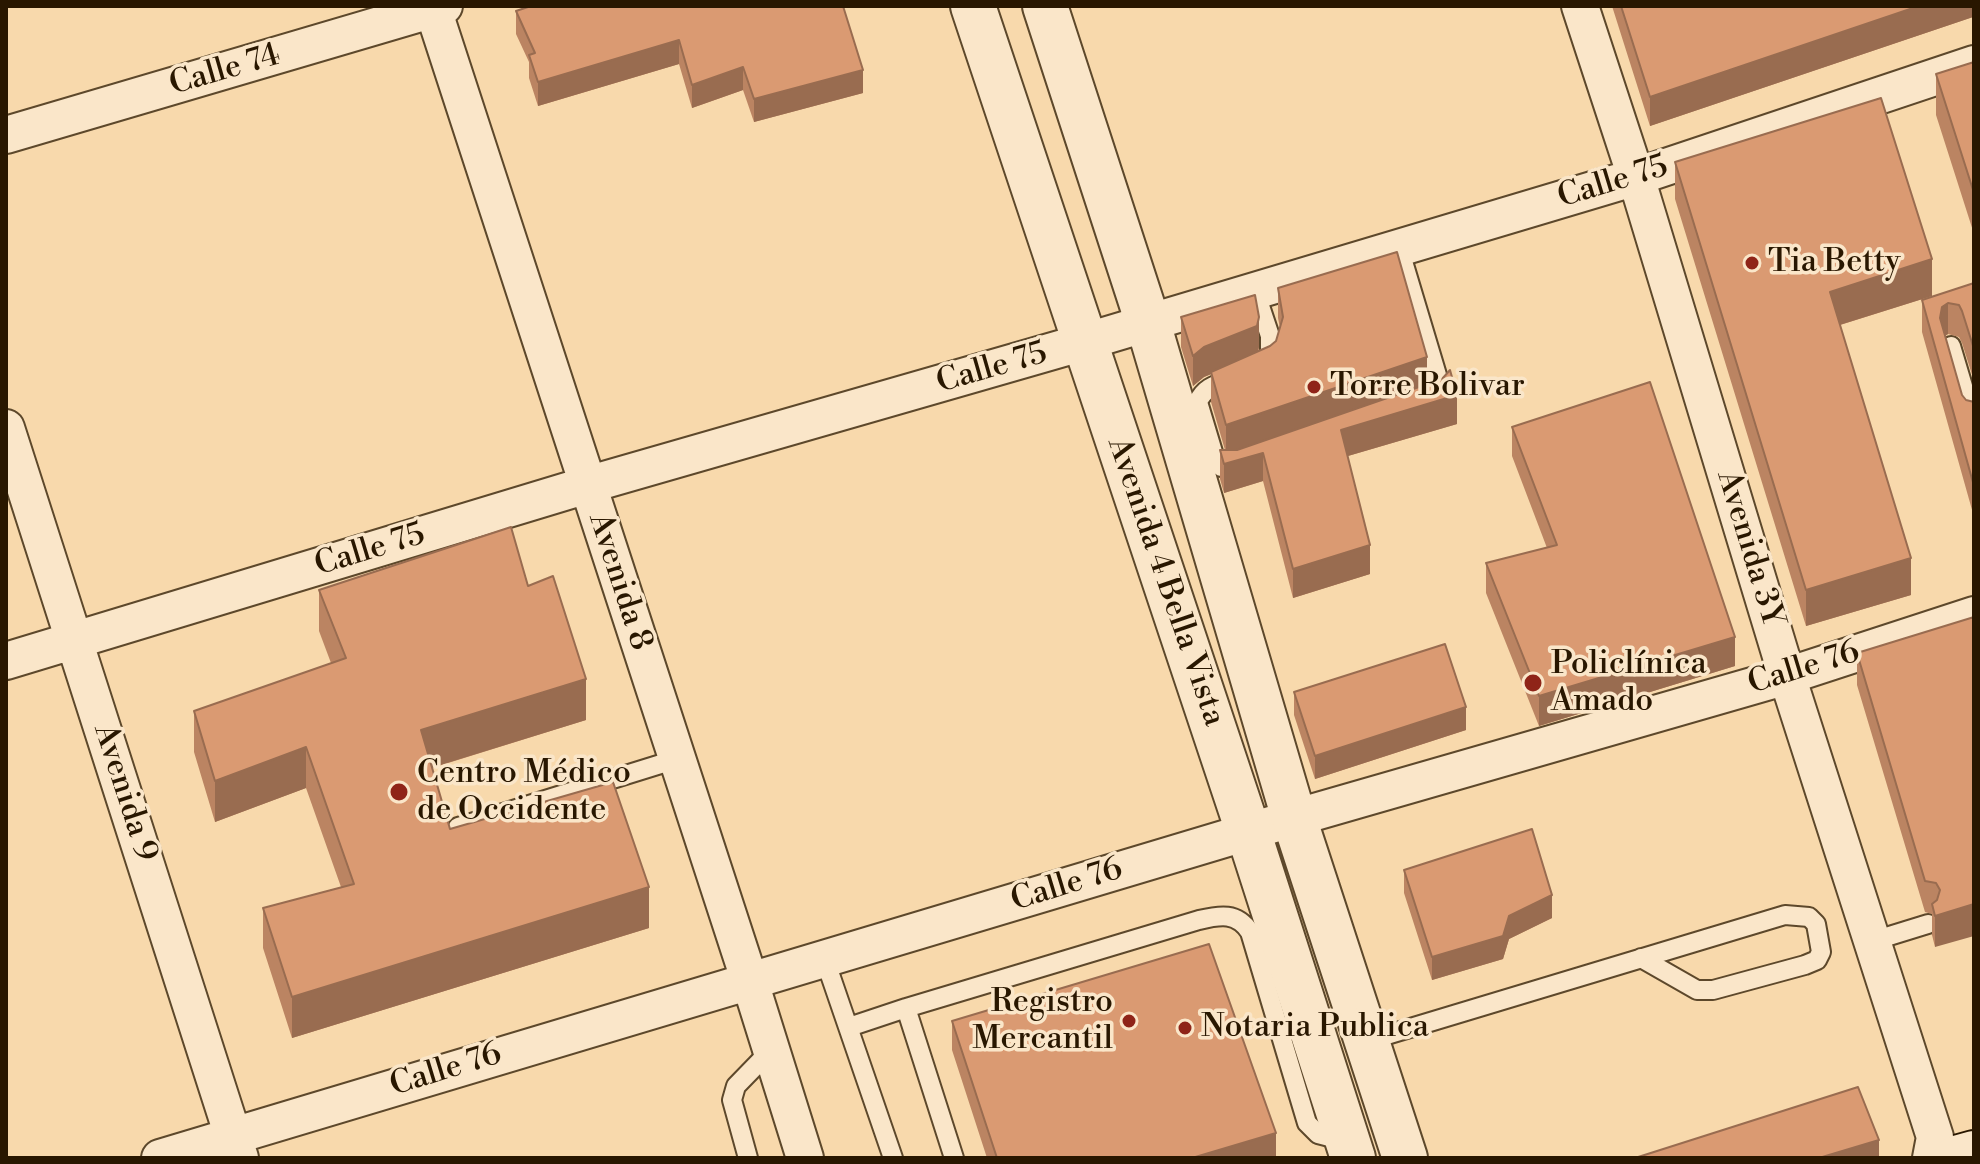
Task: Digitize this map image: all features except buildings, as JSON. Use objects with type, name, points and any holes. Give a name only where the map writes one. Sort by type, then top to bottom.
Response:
[{"type":"street","name":"Avenida 4 Bella Vista","points":[[973,6],[1351,1150]]},
{"type":"street","name":"Avenida 4 Bella Vista","points":[[1045,6],[1148,323],[1294,818],[1405,1158]]},
{"type":"street","name":"Avenida 3Y","points":[[1580,6],[1636,177],[1787,676],[1873,941],[1953,1153]]},
{"type":"street","name":"Calle 74","points":[[6,135],[436,7]]},
{"type":"street","name":"Avenida 8","points":[[436,7],[805,1158]]},
{"type":"street","name":"Calle 75","points":[[6,661],[587,485],[1084,342],[1636,177],[1974,64]]},
{"type":"street","name":"Avenida 9","points":[[6,428],[237,1147]]},
{"type":"street","name":"Calle 76","points":[[160,1158],[237,1147],[750,982],[1248,831],[1787,676],[1974,615]]},
{"type":"lane","points":[[1399,248],[1440,385],[1438,396],[1418,404]]},
{"type":"lane","points":[[1255,291],[1270,336],[1270,358],[1266,365],[1209,388],[1201,394],[1198,402],[1216,462],[1221,467],[1233,467],[1261,457]]},
{"type":"lane","points":[[1951,346],[1974,423]]},
{"type":"lane","points":[[458,827],[677,759]]},
{"type":"lane","points":[[849,1027],[1199,920],[1224,915],[1234,917],[1244,922],[1250,932],[1307,1123],[1318,1134],[1351,1150]]},
{"type":"lane","points":[[1367,1041],[1641,958],[1785,915],[1809,917],[1816,924],[1821,952],[1817,960],[1805,965],[1713,990],[1697,990],[1641,958]]},
{"type":"lane","points":[[1873,941],[1928,924]]},
{"type":"lane","points":[[825,960],[893,1158]]},
{"type":"lane","points":[[906,1008],[954,1158]]},
{"type":"lane","points":[[748,1158],[732,1100],[733,1093],[771,1050]]},
{"type":"place","name":"Tia Betty","points":[[1752,263]]},
{"type":"place","name":"Torre Bolivar","points":[[1314,387]]},
{"type":"place","name":"Policlínica Amado","points":[[1533,683]]},
{"type":"place","name":"Centro Médico de Occidente","points":[[399,792]]},
{"type":"place","name":"Registro Mercantil","points":[[1129,1021]]},
{"type":"place","name":"Notaria Publica","points":[[1185,1028]]}]
